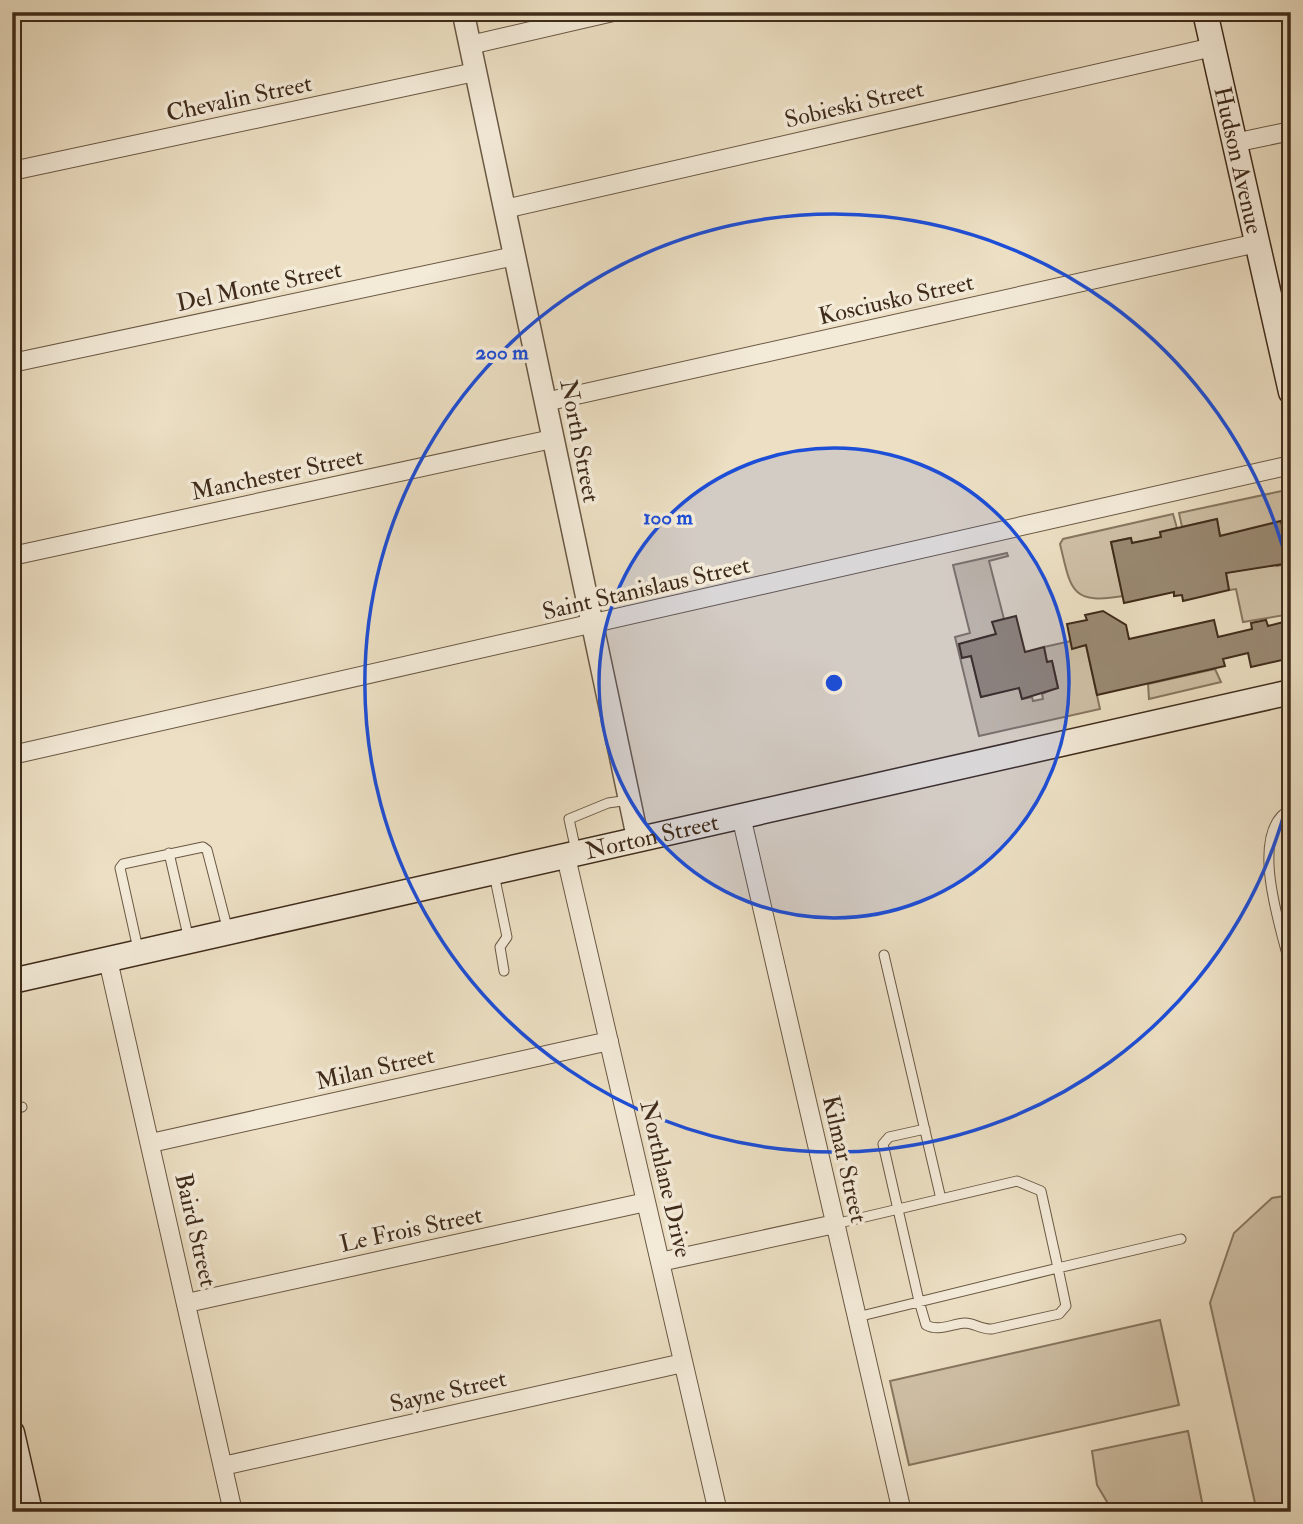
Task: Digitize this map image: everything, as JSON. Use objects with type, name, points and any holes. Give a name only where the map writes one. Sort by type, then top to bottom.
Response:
[{"type":"main road","name":"Hudson Avenue","points":[[1205,12],[1257,243],[1282,314],[1290,384]]},
{"type":"main road","name":"Norton Street","points":[[12,981],[1291,692]]},
{"type":"main road","points":[[12,1433],[30,1512]]},
{"type":"street","name":"North Street","points":[[463,12],[638,840]]},
{"type":"street","points":[[470,45],[613,12]]},
{"type":"street","name":"Sobieski Street","points":[[505,209],[1213,47]]},
{"type":"street","name":"Chevalin Street","points":[[12,171],[475,72]]},
{"type":"street","points":[[1234,143],[1291,131]]},
{"type":"street","name":"Kosciusko Street","points":[[545,402],[1257,243]]},
{"type":"street","name":"Del Monte Street","points":[[12,363],[515,256]]},
{"type":"street","name":"Manchester Street","points":[[12,556],[552,439]]},
{"type":"street","name":"Saint Stanislaus Street","points":[[12,755],[1291,465]]},
{"type":"street","name":"Kilmar Street","points":[[741,816],[902,1512]]},
{"type":"street","name":"Northlane Drive","points":[[571,855],[608,1041],[718,1512]]},
{"type":"street","name":"Baird Street","points":[[108,960],[233,1512]]},
{"type":"street","name":"Milan Street","points":[[151,1143],[608,1041]]},
{"type":"street","name":"Le Frois Street","points":[[187,1303],[646,1202]]},
{"type":"street","points":[[660,1262],[835,1224]]},
{"type":"street","name":"Sayne Street","points":[[223,1466],[683,1363]]},
{"type":"lane","points":[[571,855],[569,819],[608,803],[629,800]]},
{"type":"lane","points":[[1291,809],[1277,822],[1268,848],[1268,869],[1291,969]]},
{"type":"lane","points":[[139,953],[120,868],[123,864],[169,853],[203,848],[208,850],[228,933]]},
{"type":"lane","points":[[169,853],[189,942]]},
{"type":"lane","points":[[494,873],[507,937],[500,947],[504,971]]},
{"type":"lane","points":[[884,955],[942,1199]]},
{"type":"lane","points":[[835,1224],[898,1209],[942,1199],[1017,1181],[1041,1191],[1066,1306],[1059,1314],[983,1330],[967,1323],[933,1329],[926,1325],[919,1301],[898,1209],[883,1144],[889,1137],[925,1129]]},
{"type":"lane","points":[[856,1317],[1181,1238]]},
{"type":"path","points":[[1286,541],[1291,539]]},
{"type":"shaded area","points":[[1282,491],[1288,519],[1220,536],[1217,519],[1182,527],[1179,513]]},
{"type":"shaded area","points":[[1173,514],[1177,528],[1160,532],[1163,545],[1142,541],[1132,543],[1130,538],[1111,542],[1123,596],[1092,598],[1076,590],[1067,572],[1060,544],[1063,539]]},
{"type":"shaded area","points":[[1007,553],[1008,556],[989,561],[1004,619],[993,622],[996,634],[959,644],[962,657],[971,656],[981,697],[1019,687],[1022,699],[1043,699],[1042,694],[1058,687],[1052,661],[1047,662],[1044,647],[1071,641],[1073,648],[1086,645],[1100,709],[979,736],[955,637],[970,633],[953,565]]},
{"type":"shaded area","points":[[1276,563],[1277,566],[1290,563],[1291,614],[1243,622],[1236,589],[1229,590],[1226,573]]},
{"type":"shaded area","points":[[1215,669],[1221,682],[1149,699],[1148,684]]},
{"type":"shaded area","points":[[1291,1195],[1291,1512],[1257,1512],[1210,1303],[1234,1233],[1272,1198]]},
{"type":"shaded area","points":[[1160,1320],[1179,1405],[909,1465],[890,1381]]},
{"type":"shaded area","points":[[1188,1431],[1204,1512],[1113,1512],[1097,1485],[1092,1451]]},
{"type":"building","points":[[1217,519],[1220,536],[1281,521],[1290,563],[1226,573],[1229,590],[1200,597],[1183,601],[1182,595],[1174,596],[1174,592],[1124,603],[1111,542],[1131,538],[1132,543],[1161,537],[1160,532]]},
{"type":"building","points":[[1103,611],[1126,625],[1129,639],[1214,620],[1218,637],[1252,629],[1251,623],[1266,620],[1268,626],[1291,620],[1291,658],[1251,667],[1248,653],[1223,659],[1225,666],[1097,695],[1086,645],[1072,649],[1067,624],[1087,620],[1085,615]]},
{"type":"building","points":[[1016,616],[1025,652],[1044,647],[1047,662],[1052,661],[1058,688],[1022,699],[1019,688],[981,697],[971,656],[962,658],[959,644],[996,634],[992,622]]}]
